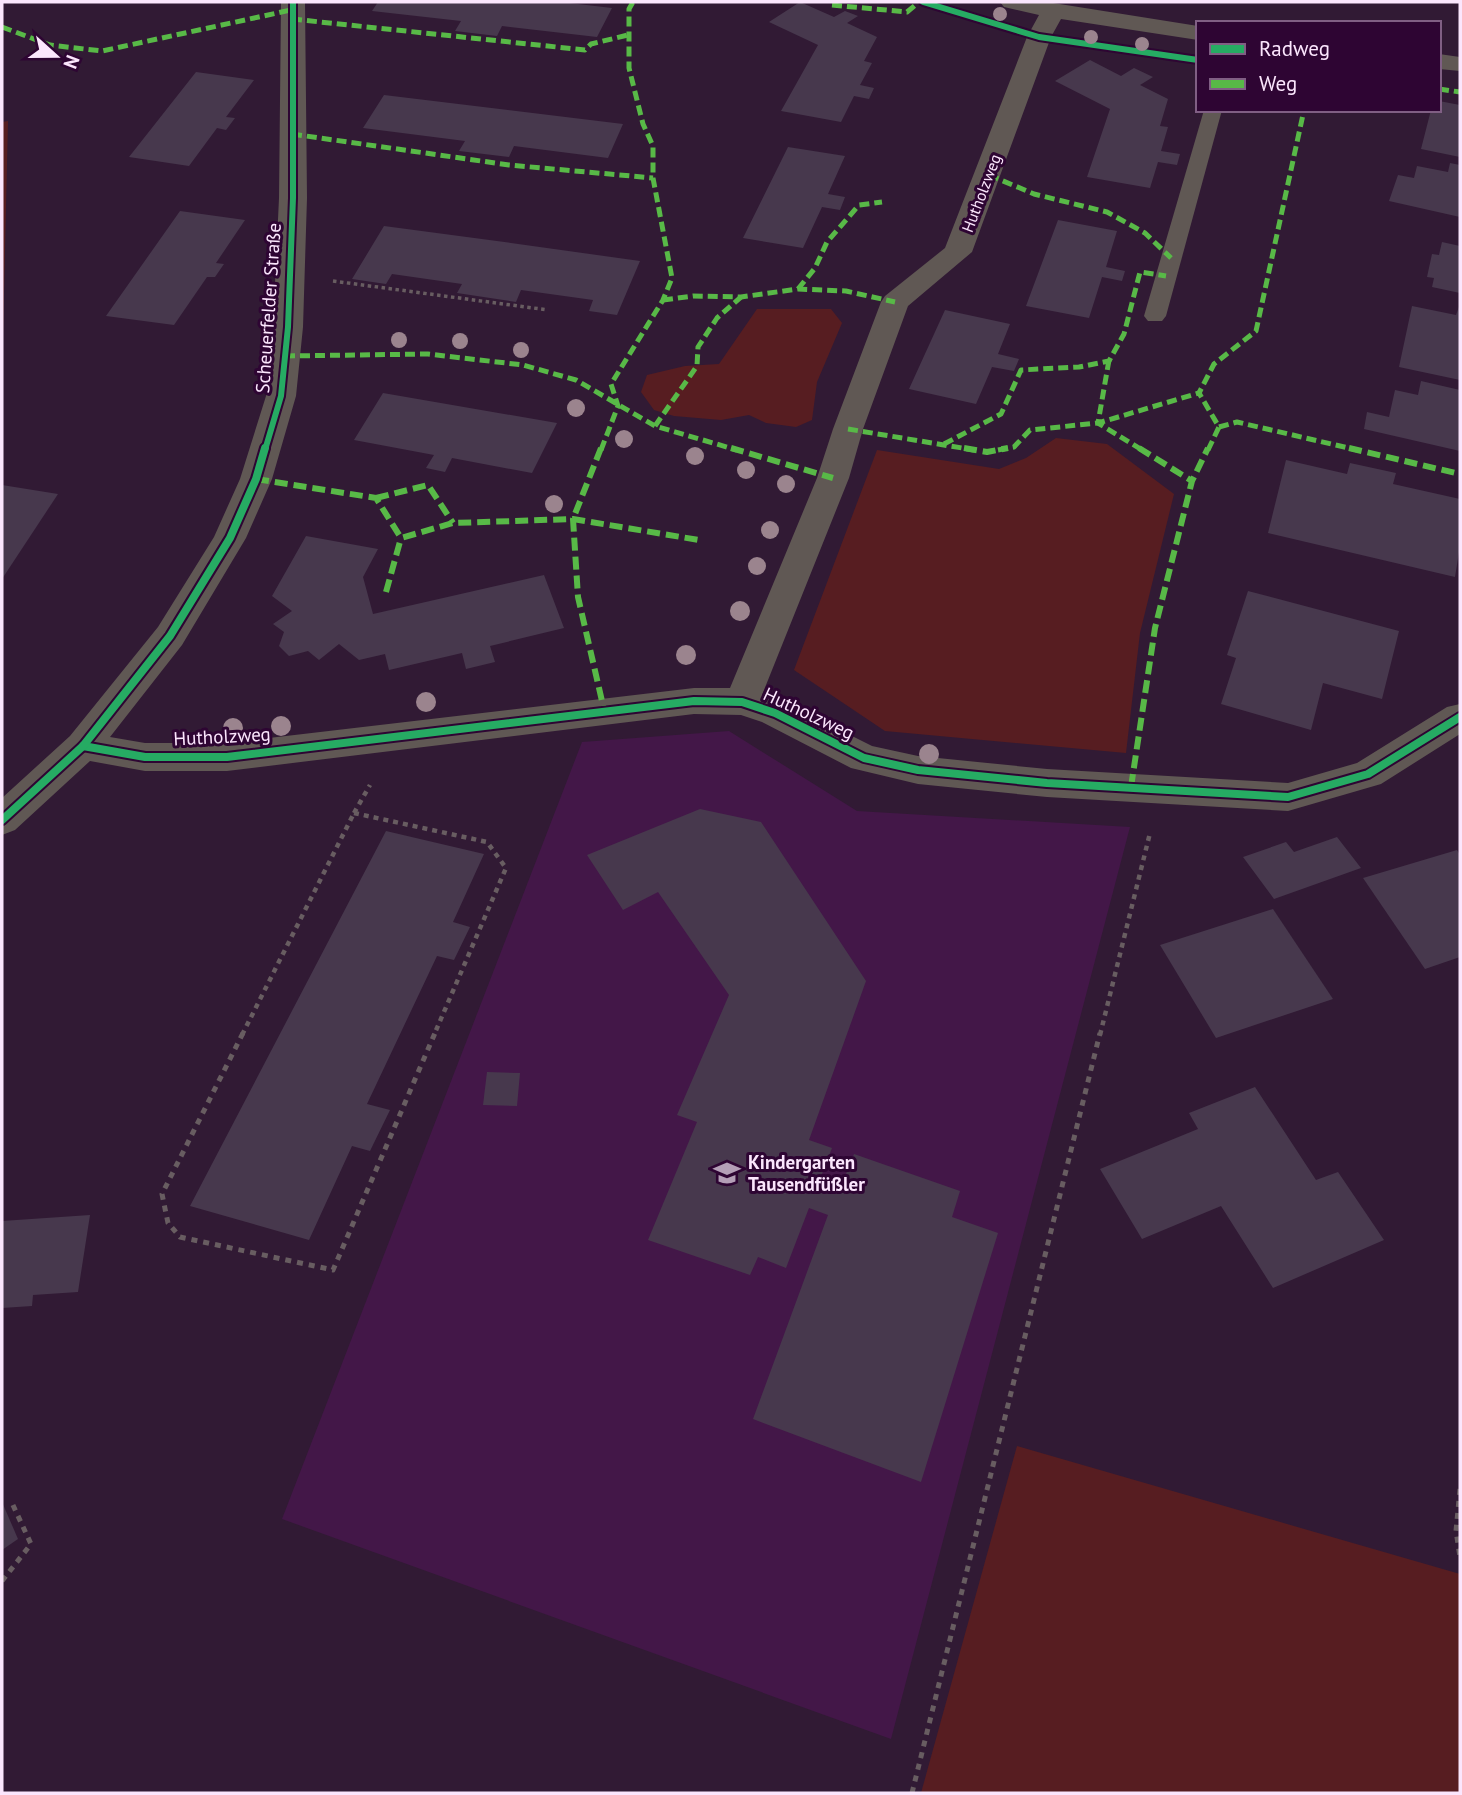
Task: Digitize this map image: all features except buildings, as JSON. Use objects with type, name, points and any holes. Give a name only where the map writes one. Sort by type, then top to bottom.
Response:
[{"type":"street","name":"Scheuerfelder Straße","points":[[2,820],[82,746],[170,636],[230,538],[256,480],[281,396],[288,327],[293,198],[293,2]]},
{"type":"street","points":[[1012,2],[1053,12],[1196,33]]},
{"type":"street","name":"Hutholzweg","points":[[742,702],[833,478],[848,429],[895,302],[958,252],[1039,37],[1053,12]]},
{"type":"street","points":[[1441,61],[1460,64]]},
{"type":"street","name":"Hutholzweg","points":[[82,746],[145,757],[228,757],[694,701],[742,702],[775,713],[864,758],[908,768],[1047,783],[1288,797],[1368,774],[1460,717]]},
{"type":"lane","points":[[1155,316],[1212,112]]},
{"type":"path","points":[[290,275],[548,310]]},
{"type":"path","points":[[912,1793],[1161,791]]},
{"type":"path","points":[[354,813],[487,842],[506,869],[333,1270],[180,1237],[168,1223],[162,1194],[354,813]]},
{"type":"path","points":[[1460,1489],[1456,1531],[1460,1557]]},
{"type":"path","points":[[2,1581],[31,1544],[12,1503]]},
{"type":"shaded area","points":[[8,121],[3,338],[2,338],[2,122]]},
{"type":"shaded area","points":[[757,309],[831,309],[842,323],[817,382],[812,420],[796,427],[766,423],[749,415],[721,420],[674,416],[654,410],[641,392],[647,375],[685,366],[719,364]]},
{"type":"shaded area","points":[[1056,438],[1107,444],[1174,494],[1140,633],[1126,753],[885,731],[794,670],[877,450],[999,469],[1026,458]]},
{"type":"shaded area","name":"Kindergarten Tausendfüßler","points":[[729,731],[857,811],[1130,827],[891,1739],[282,1519],[582,742]]},
{"type":"shaded area","points":[[1017,1446],[1460,1574],[1460,1793],[921,1793]]},
{"type":"marked path","points":[[605,714],[578,597],[573,519],[618,406],[611,384],[663,300],[672,278],[653,178],[653,146],[643,124],[629,68],[629,9],[633,2]]},
{"type":"marked path","points":[[832,5],[907,12],[919,2]]},
{"type":"marked path","points":[[2,27],[50,45],[102,51],[291,10]]},
{"type":"marked path","points":[[292,19],[585,50],[591,44],[628,35]]},
{"type":"marked path","points":[[1441,89],[1460,92]]},
{"type":"marked path","points":[[1131,787],[1155,628],[1192,481],[1219,427],[1199,393],[1214,364],[1256,331],[1304,112]]},
{"type":"marked path","points":[[292,134],[509,165],[653,178]]},
{"type":"marked path","points":[[989,175],[1034,194],[1107,212],[1145,233],[1171,258]]},
{"type":"marked path","points":[[798,289],[815,268],[827,242],[859,205],[882,202]]},
{"type":"marked path","points":[[944,444],[1001,414],[1021,370],[1079,367],[1109,361],[1124,334],[1140,272],[1166,276]]},
{"type":"marked path","points":[[663,300],[693,296],[741,297],[798,289],[846,291],[895,302]]},
{"type":"marked path","points":[[655,426],[697,366],[698,347],[717,318],[741,297]]},
{"type":"marked path","points":[[285,356],[428,354],[523,365],[576,380],[655,426],[833,478]]},
{"type":"marked path","points":[[1109,360],[1098,423],[1192,481]]},
{"type":"marked path","points":[[848,429],[987,452],[1014,447],[1030,430],[1098,423],[1199,393]]},
{"type":"marked path","points":[[1219,427],[1237,422],[1460,474]]},
{"type":"marked path","points":[[256,479],[376,498],[401,538],[453,523],[573,519],[699,540]]},
{"type":"marked path","points":[[376,498],[428,485],[453,523]]},
{"type":"marked path","points":[[386,592],[401,538]]},
{"type":"cycle path","points":[[2,820],[83,746],[170,636],[230,538],[256,479],[281,396],[288,327],[293,198],[293,2]]},
{"type":"cycle path","points":[[923,2],[1039,37],[1196,60]]},
{"type":"cycle path","points":[[83,746],[145,757],[227,757],[694,701],[742,702],[775,713],[864,758],[918,770],[1047,783],[1288,797],[1368,774],[1460,717]]},
{"type":"place","name":"Kindergarten Tausendfüßler","points":[[727,1173]]}]
